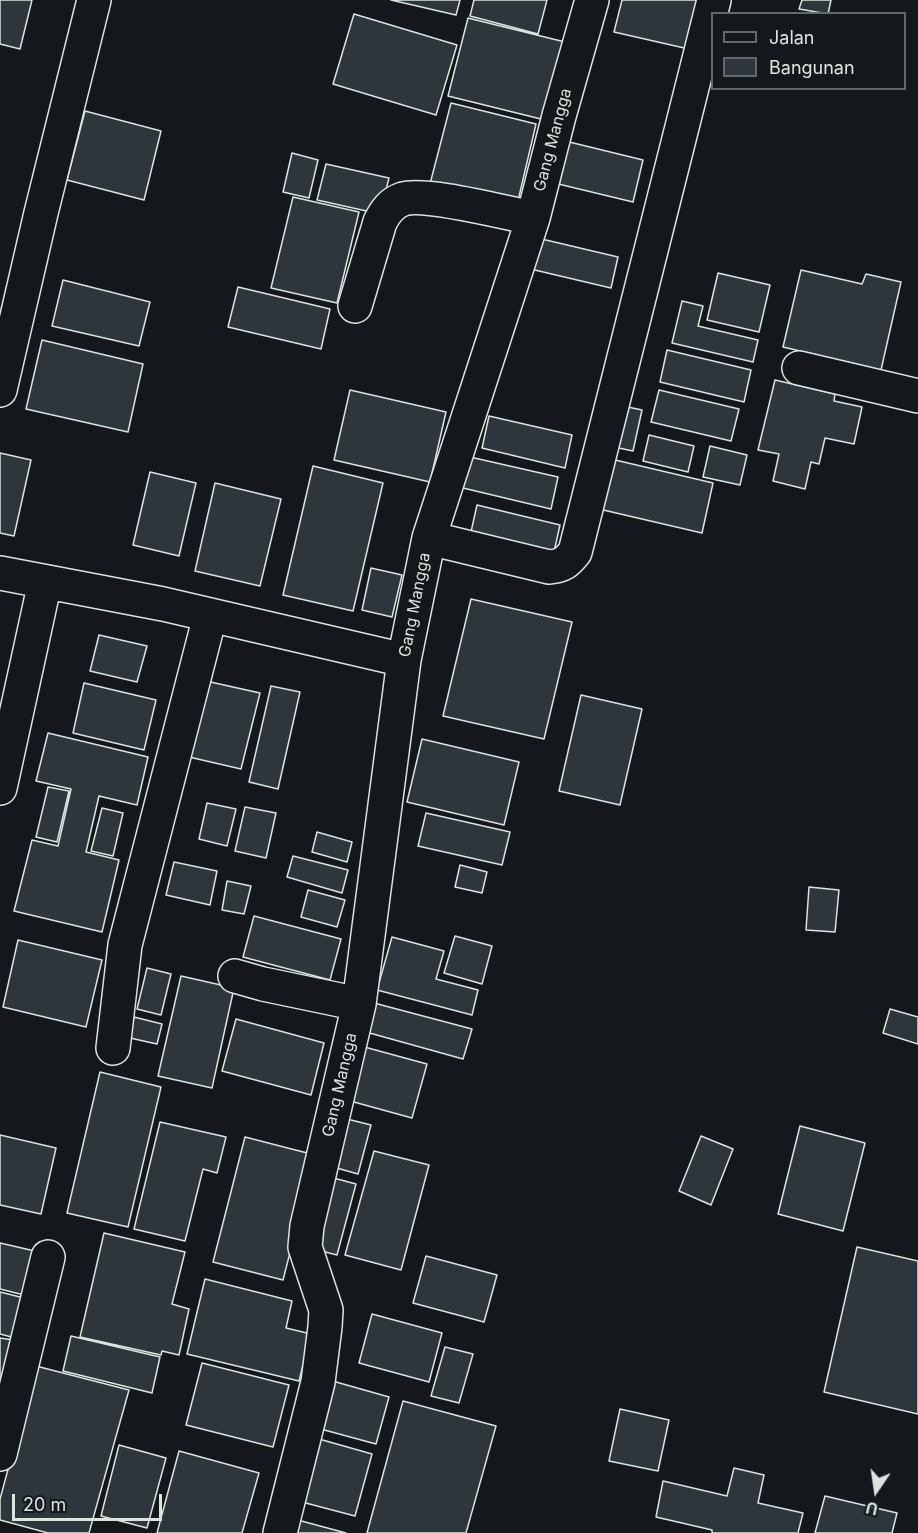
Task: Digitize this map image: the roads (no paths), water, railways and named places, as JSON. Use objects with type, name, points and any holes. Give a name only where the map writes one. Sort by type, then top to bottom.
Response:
[{"type":"street","points":[[0,390],[94,0]]},
{"type":"street","name":"Gang Mangga","points":[[280,1533],[318,1382],[325,1327],[326,1310],[305,1247],[307,1226],[359,1004],[404,660],[429,538],[532,218],[592,0]]},
{"type":"street","points":[[429,538],[549,567],[567,563],[575,552],[714,0]]},
{"type":"street","points":[[355,306],[380,222],[386,211],[403,199],[423,197],[532,218]]},
{"type":"street","points":[[799,368],[918,396]]},
{"type":"street","points":[[0,573],[163,604],[404,660]]},
{"type":"street","points":[[0,788],[45,582]]},
{"type":"street","points":[[113,1048],[125,945],[210,616]]},
{"type":"street","points":[[235,976],[359,1004]]},
{"type":"street","points":[[0,1454],[48,1257]]}]
